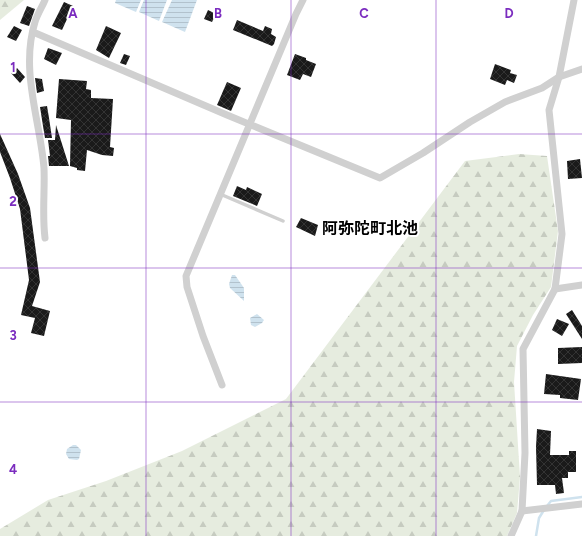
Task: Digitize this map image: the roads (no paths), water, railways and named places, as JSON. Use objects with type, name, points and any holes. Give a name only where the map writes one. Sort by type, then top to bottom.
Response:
[{"type":"street","points":[[45,238],[43,225],[44,168],[30,74],[29,52],[35,22],[46,0]]},
{"type":"street","points":[[222,385],[203,336],[187,287],[186,276],[249,123],[303,0]]},
{"type":"street","points":[[511,536],[522,512],[525,453],[523,349],[555,289],[562,234],[549,110],[559,76],[574,0]]},
{"type":"street","points":[[33,32],[227,115],[380,178],[505,102],[542,88],[559,76],[582,69]]},
{"type":"street","points":[[555,289],[582,285]]},
{"type":"street","points":[[522,512],[582,504]]},
{"type":"lane","points":[[220,194],[283,221]]},
{"type":"water","points":[[116,0],[141,0],[136,12],[115,3]]},
{"type":"water","points":[[144,0],[167,0],[159,21],[139,12]]},
{"type":"water","points":[[172,0],[197,0],[185,32],[162,22]]},
{"type":"water","points":[[232,275],[235,275],[244,288],[244,301],[230,288],[229,284]]},
{"type":"water","points":[[257,314],[264,320],[255,327],[251,325],[250,318]]},
{"type":"water","points":[[73,445],[76,445],[81,450],[79,459],[77,460],[69,459],[66,454],[67,449]]},
{"type":"waterway","points":[[547,506],[551,501],[582,497]]},
{"type":"waterway","points":[[536,536],[539,518],[544,510]]},
{"type":"district","name":"阿弥陀町北池","points":[[370,228]]}]
